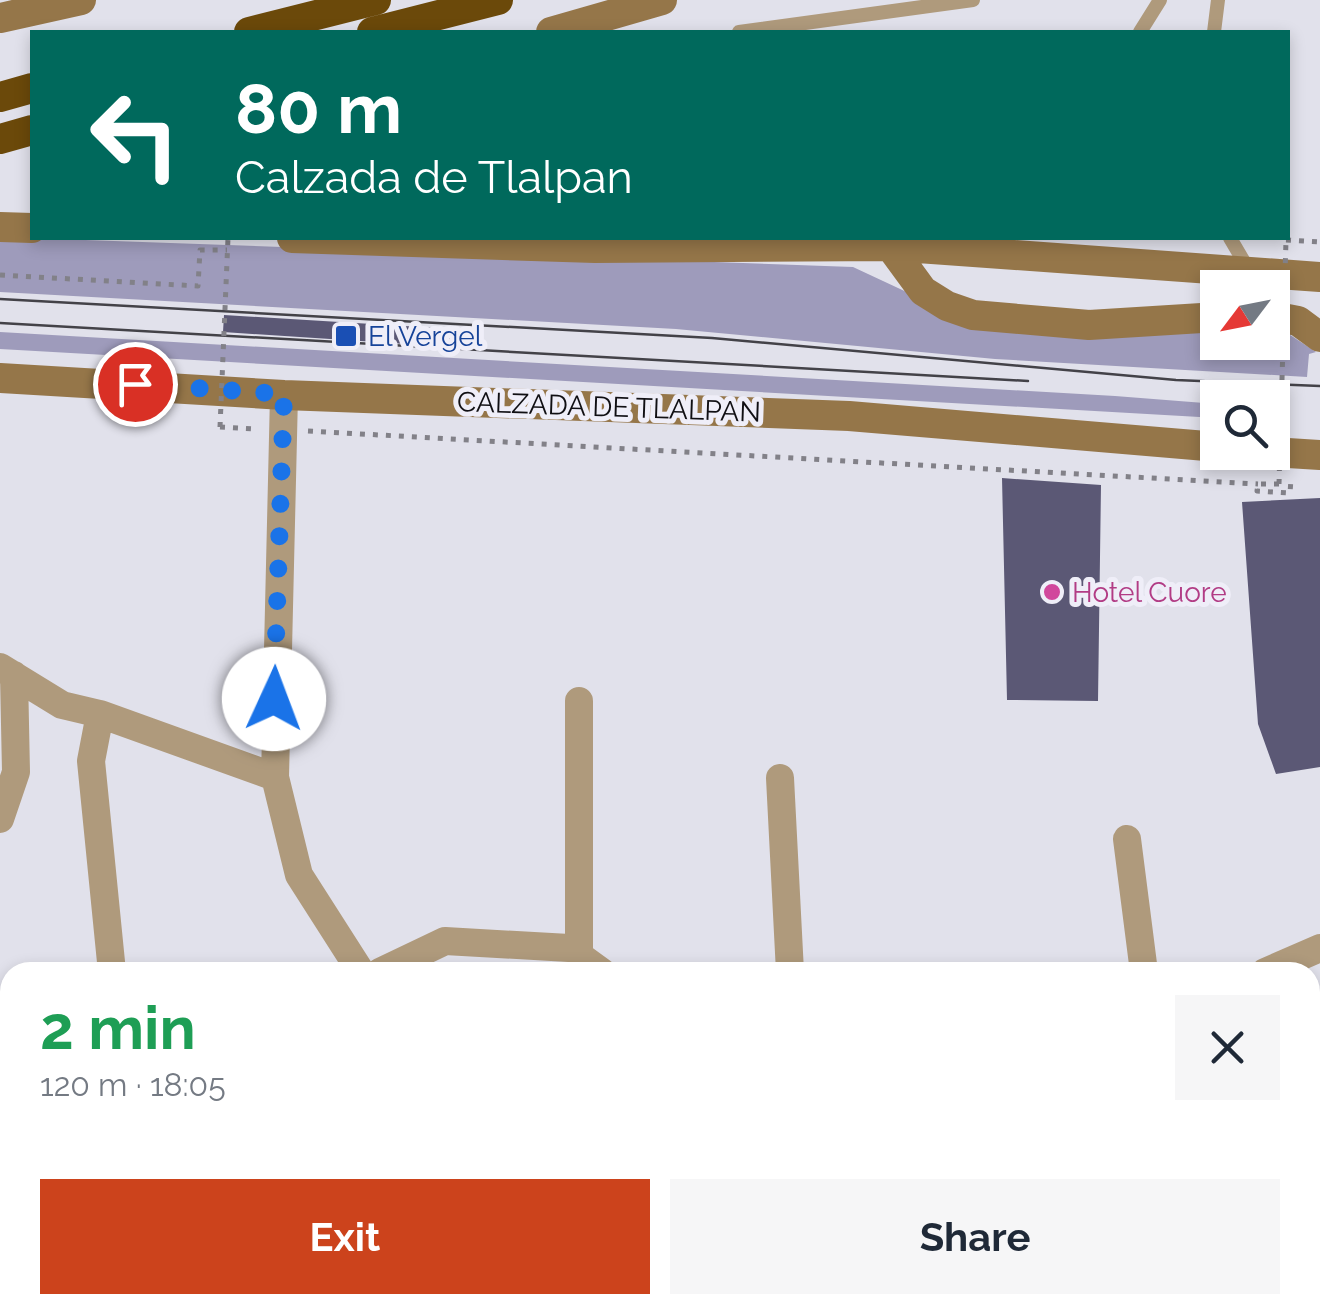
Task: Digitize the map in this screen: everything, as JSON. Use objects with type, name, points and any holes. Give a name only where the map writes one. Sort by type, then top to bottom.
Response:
[{"type":"highway","points":[[256,30],[376,0]]},
{"type":"highway","points":[[380,30],[498,0]]},
{"type":"highway","points":[[0,97],[30,89]]},
{"type":"highway","points":[[0,140],[30,131]]},
{"type":"main road","points":[[0,18],[81,0]]},
{"type":"main road","points":[[558,30],[662,0]]},
{"type":"main road","points":[[0,227],[30,228]]},
{"type":"main road","points":[[352,240],[594,248],[667,242],[890,246],[1210,270]]},
{"type":"main road","points":[[572,240],[594,248]]},
{"type":"main road","points":[[890,246],[923,290],[947,306],[973,314],[1089,324],[1200,318]]},
{"type":"main road","points":[[1290,276],[1320,278]]},
{"type":"main road","points":[[1290,319],[1320,337]]},
{"type":"main road","name":"CALZADA DE TLALPAN","points":[[0,378],[284,394],[850,416],[1200,445]]},
{"type":"main road","points":[[1290,453],[1320,455]]},
{"type":"street","points":[[284,394],[274,777],[299,875],[355,962]]},
{"type":"street","points":[[7,671],[62,705],[100,714],[274,777]]},
{"type":"street","points":[[0,819],[16,772],[7,671]]},
{"type":"street","points":[[579,701],[579,952]]},
{"type":"street","points":[[100,714],[91,762],[111,962]]},
{"type":"street","points":[[780,778],[789,962]]},
{"type":"street","points":[[1128,839],[1143,962]]},
{"type":"street","points":[[401,962],[445,941],[579,952],[590,962]]},
{"type":"street","points":[[1288,962],[1320,948]]},
{"type":"lane","points":[[754,30],[973,0]]},
{"type":"lane","points":[[1141,30],[1160,0]]},
{"type":"lane","points":[[1214,30],[1218,0]]},
{"type":"lane","points":[[1231,240],[1248,270]]},
{"type":"path","points":[[228,240],[220,427],[1279,484],[1284,360]]},
{"type":"path","points":[[1285,270],[1286,240],[1320,242]]},
{"type":"path","points":[[0,275],[198,286],[200,250],[227,250]]},
{"type":"path","points":[[1258,484],[1257,492],[1290,493],[1291,477]]},
{"type":"shaded area","points":[[0,237],[853,267],[913,295],[1200,326],[1200,360],[1290,360],[1290,335],[1316,352],[1309,354],[1307,377],[995,359],[676,329],[0,292]]},
{"type":"shaded area","points":[[0,332],[1115,396],[1200,403],[1200,417],[0,349]]},
{"type":"building","points":[[224,315],[453,329],[452,347],[223,332]]},
{"type":"building","name":"Hotel Cuore","points":[[1002,478],[1101,485],[1098,701],[1007,700]]},
{"type":"building","points":[[1320,498],[1320,767],[1276,774],[1258,724],[1242,502]]},
{"type":"tram line","points":[[0,299],[712,338],[1176,380],[1320,386]]},
{"type":"tram line","points":[[0,323],[1028,381]]},
{"type":"place","name":"El Vergel","points":[[346,336]]},
{"type":"place","name":"Hotel Cuore","points":[[1052,592]]},
{"type":"route","points":[[135,384],[284,394],[274,699]]}]
